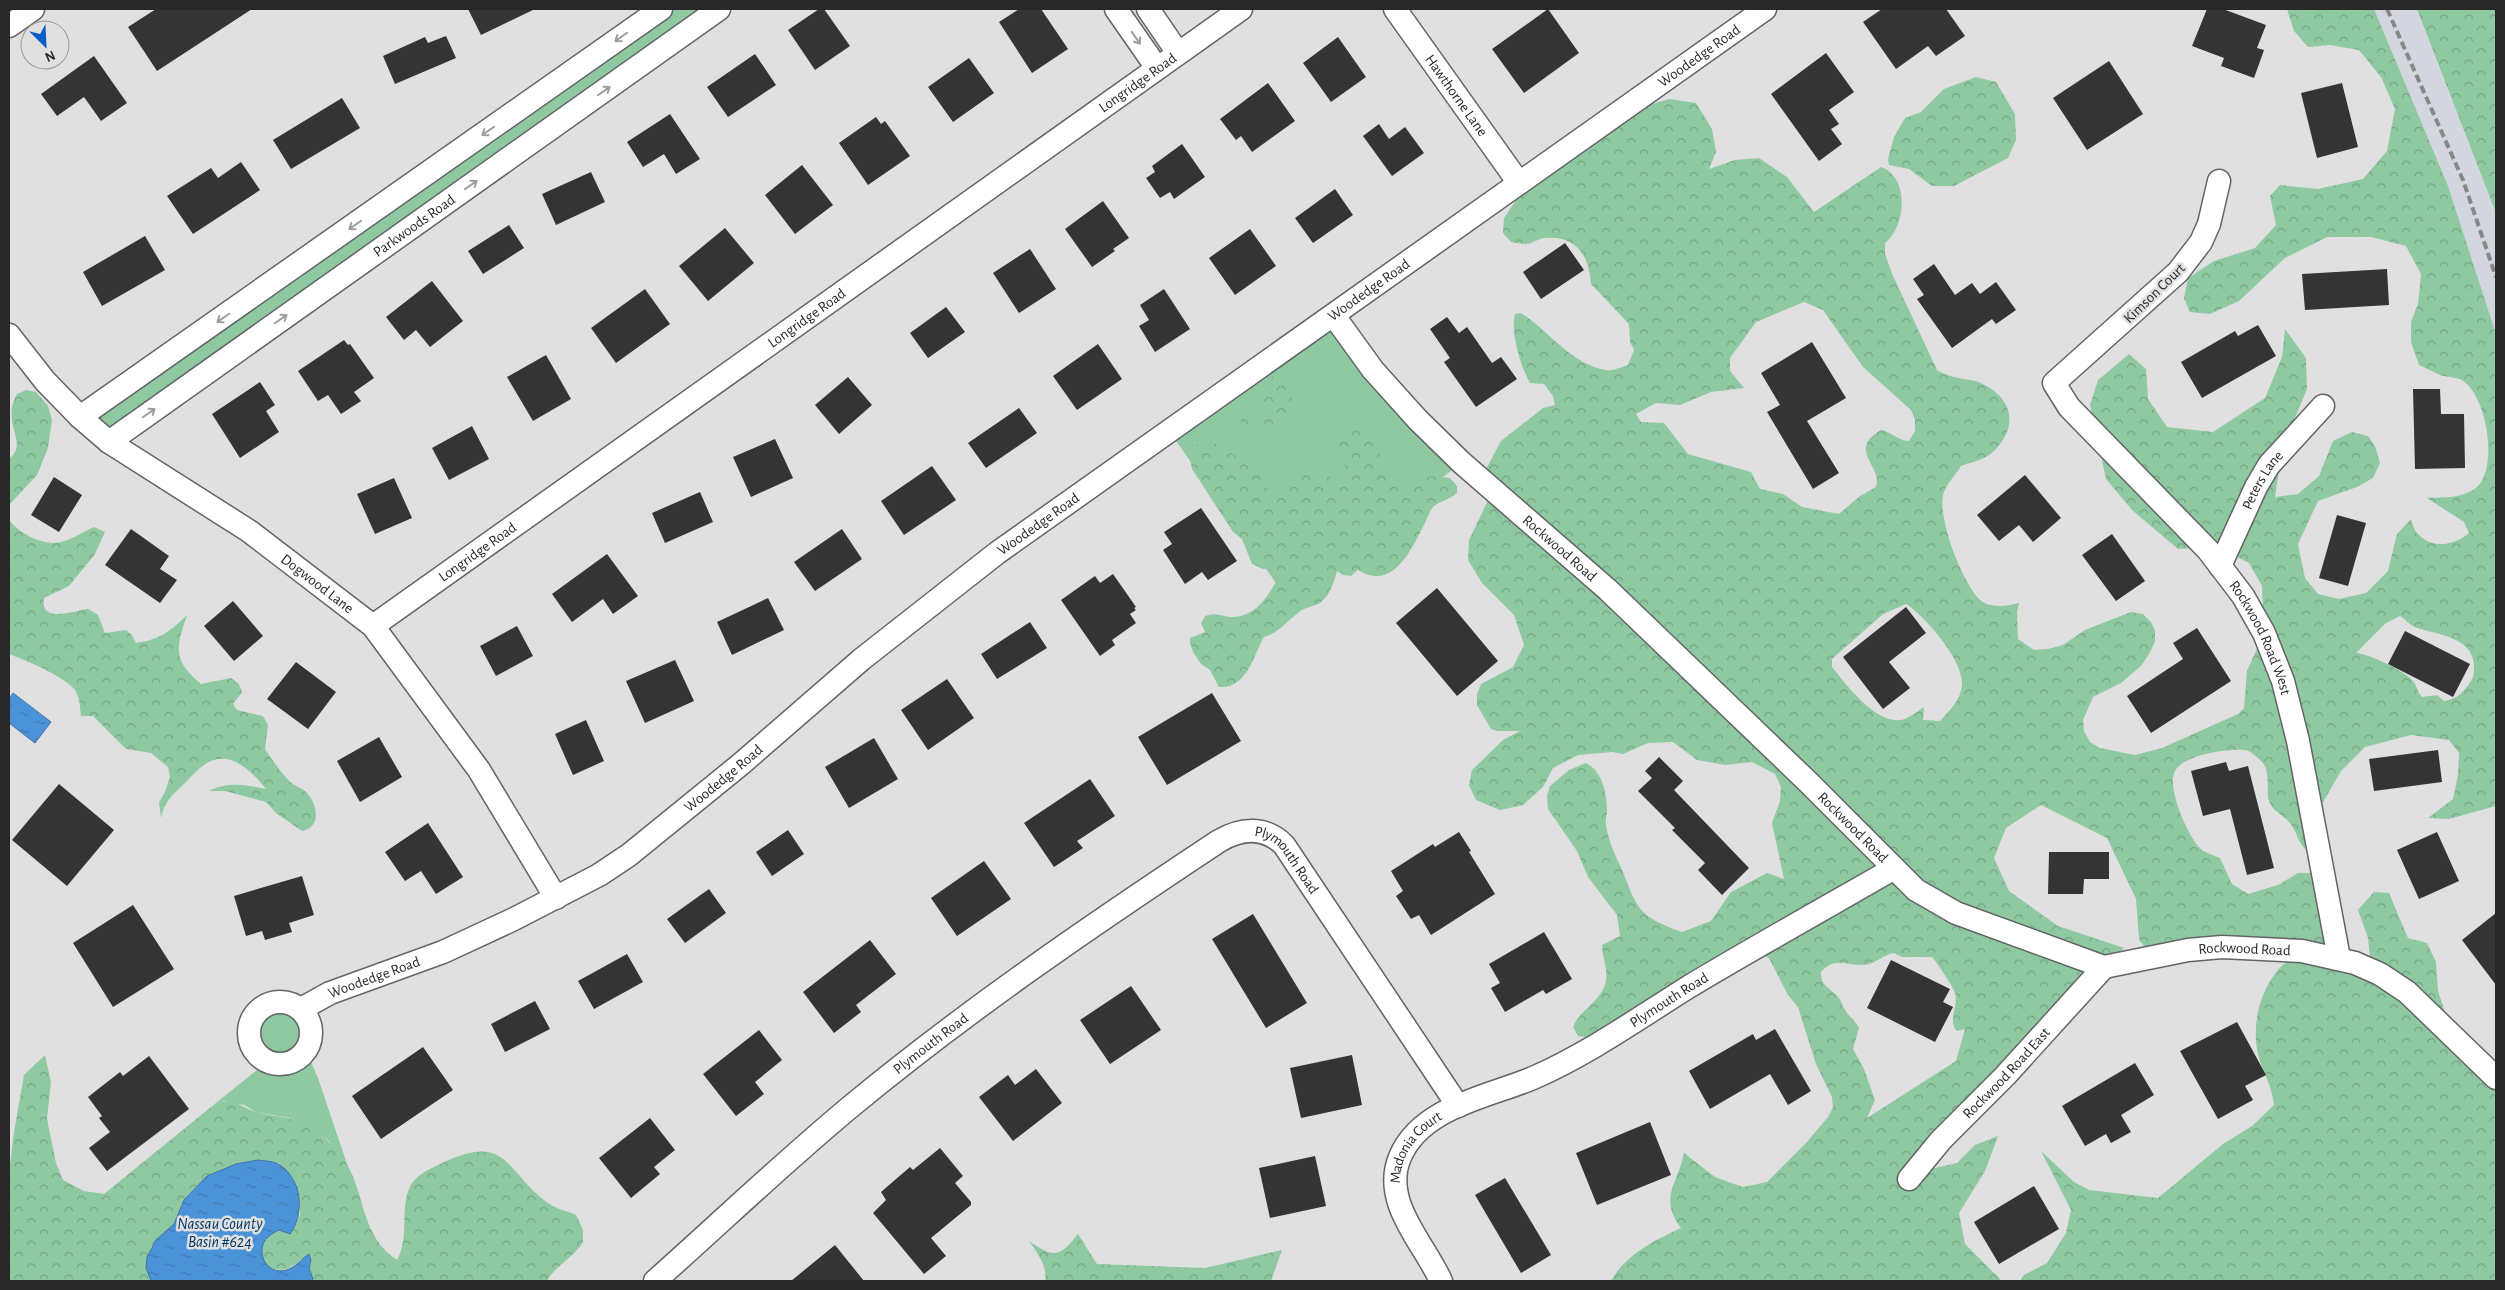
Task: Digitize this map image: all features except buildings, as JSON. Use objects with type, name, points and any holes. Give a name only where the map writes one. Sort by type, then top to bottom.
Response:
[{"type":"street","points":[[9,26],[33,9]]},
{"type":"street","points":[[80,418],[660,9]]},
{"type":"street","name":"Parkwoods Road","points":[[109,442],[719,9]]},
{"type":"street","points":[[1116,9],[1157,68]]},
{"type":"street","points":[[1148,9],[1178,53]]},
{"type":"street","name":"Longridge Road","points":[[373,626],[1241,9]]},
{"type":"street","name":"Hawthorne Lane","points":[[1395,9],[1519,182]]},
{"type":"street","name":"Woodedge Road","points":[[301,1009],[353,984],[443,952],[556,898],[629,855],[741,764],[862,659],[997,553],[1765,9]]},
{"type":"street","name":"Kimson Court","points":[[2054,382],[2178,272],[2201,242],[2209,224],[2219,181]]},
{"type":"street","name":"Rockwood Road","points":[[1334,316],[1373,370],[1418,420],[1462,463],[1607,589],[1807,781],[1916,890],[1956,913],[2104,967],[2188,950],[2222,947],[2302,951],[2339,958],[2380,974],[2407,992],[2496,1078]]},
{"type":"street","name":"Dogwood Lane","points":[[9,335],[45,380],[80,418],[109,442],[249,531],[373,626],[479,770],[556,898]]},
{"type":"street","name":"Rockwood Road West","points":[[2054,382],[2069,407],[2208,550],[2243,596],[2264,633],[2283,681],[2298,741],[2339,958]]},
{"type":"street","name":"Peters Lane","points":[[2220,566],[2256,487],[2269,465],[2323,406]]},
{"type":"street","name":"Plymouth Road","points":[[655,1281],[821,1131],[961,1019],[1122,905],[1219,841],[1236,833],[1263,832],[1277,838],[1284,845],[1458,1106],[1531,1078],[1567,1061],[1743,954],[1893,869]]},
{"type":"street","name":"Rockwood Road East","points":[[1909,1179],[1940,1140],[2006,1076],[2104,967]]},
{"type":"street","name":"Madonia Court","points":[[1441,1281],[1402,1211],[1395,1185],[1396,1169],[1405,1146],[1421,1126],[1458,1106]]},
{"type":"shaded area","points":[[2374,9],[2416,9],[2496,213],[2496,334],[2448,186]]},
{"type":"green space","points":[[660,9],[719,9],[109,442],[80,417]]},
{"type":"green space","points":[[2287,9],[2374,9],[2448,186],[2496,334],[2496,806],[2449,819],[2428,818],[2453,799],[2458,775],[2459,753],[2449,740],[2411,735],[2365,747],[2341,771],[2322,804],[2323,813],[2311,846],[2305,849],[2289,822],[2272,807],[2268,797],[2266,768],[2254,754],[2245,750],[2237,750],[2196,757],[2180,765],[2175,771],[2173,788],[2184,823],[2195,842],[2204,851],[2220,858],[2232,884],[2248,894],[2278,885],[2298,873],[2314,873],[2340,907],[2345,927],[2343,944],[2355,963],[2370,957],[2368,938],[2358,910],[2374,892],[2389,893],[2408,938],[2427,943],[2436,962],[2438,991],[2452,1034],[2496,1082],[2496,1281],[2020,1281],[2024,1275],[2047,1263],[2066,1233],[2071,1210],[2041,1151],[2074,1182],[2089,1190],[2158,1198],[2223,1144],[2252,1126],[2274,1105],[2272,1092],[2259,1058],[2256,1024],[2261,1001],[2270,980],[2279,968],[2301,952],[2151,957],[2139,939],[2136,899],[2107,838],[2041,805],[2006,828],[1994,858],[2009,891],[2058,926],[2124,948],[1906,1182],[1935,1168],[1957,1163],[1975,1145],[1998,1136],[1985,1171],[1959,1213],[1965,1244],[2002,1281],[1611,1281],[1624,1263],[1641,1249],[1681,1228],[1674,1217],[1670,1199],[1684,1153],[1715,1177],[1731,1183],[1743,1187],[1767,1182],[1806,1143],[1828,1117],[1833,1107],[1832,1097],[1816,1064],[1798,1007],[1788,995],[1769,958],[1761,954],[1591,1038],[1578,1036],[1573,1027],[1581,1015],[1601,994],[1604,987],[1606,971],[1602,945],[1620,936],[1617,915],[1588,877],[1577,851],[1548,809],[1547,796],[1550,786],[1569,770],[1586,763],[1596,771],[1600,777],[1606,797],[1606,823],[1613,851],[1635,901],[1646,915],[1682,932],[1711,921],[1731,892],[1767,873],[1784,879],[1772,823],[1780,801],[1781,787],[1775,774],[1752,762],[1725,765],[1697,760],[1673,742],[1648,743],[1623,754],[1612,752],[1578,755],[1553,768],[1543,787],[1523,805],[1500,810],[1476,800],[1469,785],[1472,770],[1503,740],[1520,731],[1497,731],[1491,729],[1477,705],[1477,694],[1481,684],[1513,667],[1524,645],[1514,615],[1482,583],[1468,560],[1469,540],[1493,490],[1487,467],[1501,441],[1543,408],[1555,405],[1553,396],[1544,384],[1530,383],[1520,359],[1515,340],[1515,314],[1521,313],[1531,320],[1560,346],[1581,361],[1605,370],[1628,365],[1634,350],[1630,342],[1629,324],[1591,284],[1587,265],[1579,250],[1566,240],[1557,238],[1543,238],[1527,244],[1511,242],[1503,233],[1504,218],[1519,196],[1614,115],[1669,99],[1696,103],[1712,129],[1716,152],[1709,169],[1735,160],[1759,158],[1787,177],[1814,212],[1881,167],[1890,172],[1897,181],[1901,191],[1902,203],[1901,215],[1897,226],[1892,236],[1885,243],[1885,254],[1893,276],[1937,370],[1950,376],[1985,385],[2002,399],[2007,407],[2009,416],[2009,425],[2001,443],[1986,457],[1961,466],[1944,491],[1942,506],[1944,519],[1959,565],[1972,590],[1983,602],[1999,606],[2019,603],[2017,612],[2018,639],[2034,650],[2063,645],[2085,630],[2131,612],[2143,614],[2151,622],[2155,630],[2155,642],[2141,666],[2121,683],[2093,697],[2083,720],[2084,731],[2090,742],[2100,748],[2135,755],[2162,748],[2238,714],[2244,708],[2247,671],[2264,633],[2262,586],[2249,563],[2218,547],[2178,549],[2132,510],[2106,479],[2090,405],[2098,380],[2129,354],[2146,369],[2148,399],[2167,427],[2213,432],[2265,398],[2282,357],[2285,329],[2306,358],[2307,389],[2282,449],[2275,497],[2298,494],[2319,476],[2333,441],[2352,432],[2368,436],[2375,446],[2380,463],[2373,478],[2357,487],[2318,501],[2298,544],[2305,578],[2318,594],[2339,599],[2366,593],[2388,571],[2397,534],[2411,519],[2417,533],[2424,539],[2437,544],[2450,543],[2469,533],[2464,522],[2427,498],[2454,497],[2467,493],[2478,486],[2484,476],[2487,463],[2487,431],[2478,400],[2471,388],[2462,380],[2440,375],[2419,365],[2411,342],[2411,322],[2418,304],[2421,274],[2406,246],[2371,237],[2327,237],[2285,258],[2239,301],[2210,314],[2190,312],[2184,298],[2188,278],[2214,261],[2255,248],[2276,225],[2270,196],[2280,185],[2318,189],[2363,179],[2387,151],[2395,109],[2381,77],[2359,50],[2330,45],[2308,47],[2294,31]],"holes":[[[1804,302],[1823,310],[1863,367],[1911,410],[1915,420],[1915,431],[1909,441],[1902,440],[1881,430],[1871,437],[1866,444],[1868,458],[1877,479],[1876,487],[1860,496],[1839,514],[1802,507],[1783,494],[1760,489],[1751,472],[1688,454],[1664,423],[1641,422],[1636,414],[1656,403],[1680,405],[1711,392],[1744,388],[1730,371],[1730,358],[1756,322]],[[1906,604],[1933,629],[1957,664],[1961,675],[1961,690],[1954,705],[1940,721],[1923,720],[1924,707],[1907,718],[1897,720],[1886,718],[1865,704],[1832,667],[1832,659],[1883,614]],[[2400,616],[2413,626],[2452,638],[2461,643],[2468,649],[2472,657],[2474,671],[2471,681],[2453,699],[2444,701],[2437,695],[2422,697],[2414,682],[2408,676],[2377,659],[2356,653],[2386,623]],[[1894,953],[1902,957],[1932,957],[1955,993],[1954,1027],[1957,1031],[1965,1029],[1956,1061],[1867,1118],[1875,1100],[1864,1069],[1853,1049],[1859,1028],[1839,998],[1824,983],[1821,972],[1831,964],[1865,965]]]},
{"type":"green space","points":[[2416,9],[2496,9],[2496,213],[2418,12]]},
{"type":"green space","points":[[1976,77],[1996,82],[2015,114],[2016,140],[2008,158],[1954,186],[1932,186],[1909,169],[1889,165],[1888,159],[1894,137],[1905,118],[1921,112],[1944,89]]},
{"type":"green space","points":[[1334,316],[1462,463],[1283,593],[1169,431]]},
{"type":"green space","points":[[1280,374],[1288,379],[1292,393],[1293,408],[1289,420],[1277,428],[1247,430],[1241,425],[1241,415],[1245,411],[1250,411],[1260,422],[1263,422],[1266,418],[1263,405],[1264,384],[1267,380]]},
{"type":"green space","points":[[26,390],[36,392],[48,406],[52,420],[48,448],[37,475],[9,505],[9,459],[15,453],[17,446],[12,415],[13,405],[17,394]]},
{"type":"green space","points":[[1357,421],[1370,424],[1377,431],[1378,448],[1383,460],[1386,465],[1404,480],[1435,476],[1450,478],[1457,486],[1457,493],[1436,504],[1407,556],[1391,572],[1381,576],[1370,575],[1358,570],[1351,576],[1343,575],[1337,571],[1331,588],[1324,599],[1318,604],[1301,610],[1279,630],[1264,637],[1243,677],[1229,686],[1219,687],[1210,670],[1201,664],[1193,652],[1190,638],[1205,632],[1201,623],[1205,616],[1216,614],[1231,617],[1248,614],[1266,598],[1279,576],[1276,568],[1263,569],[1252,564],[1242,539],[1233,532],[1192,469],[1189,454],[1199,443],[1218,444],[1260,475],[1271,494],[1280,491],[1296,472],[1314,468],[1344,485],[1348,484],[1348,474],[1337,447],[1336,438],[1340,426]]},
{"type":"green space","points":[[9,520],[29,536],[48,543],[59,543],[94,527],[105,532],[95,554],[69,586],[44,598],[44,606],[47,611],[53,614],[60,614],[88,609],[98,615],[105,633],[126,630],[132,635],[136,643],[151,640],[164,634],[187,615],[179,645],[179,653],[185,668],[201,684],[231,678],[239,684],[242,692],[233,704],[237,710],[263,716],[268,725],[265,749],[289,781],[306,792],[314,805],[316,810],[315,821],[308,829],[302,831],[276,813],[266,802],[225,791],[209,791],[230,785],[244,785],[266,789],[249,771],[227,759],[211,761],[200,768],[169,799],[164,807],[161,818],[159,802],[170,777],[168,767],[151,753],[126,749],[93,716],[81,716],[77,693],[62,679],[9,654]]},
{"type":"green space","points":[[277,1001],[295,1006],[306,1017],[310,1033],[306,1051],[318,1078],[349,1170],[329,1141],[310,1127],[290,1118],[256,1112],[244,1105],[224,1101],[211,1107],[267,1062],[258,1054],[253,1046],[249,1036],[249,1027],[251,1019],[257,1011],[265,1005]]},
{"type":"green space","points":[[45,1055],[51,1082],[47,1119],[56,1163],[63,1180],[84,1191],[104,1194],[211,1107],[219,1103],[231,1101],[250,1110],[298,1121],[323,1136],[338,1152],[350,1170],[371,1230],[386,1251],[397,1260],[403,1241],[408,1192],[415,1179],[444,1162],[465,1154],[482,1151],[494,1154],[504,1160],[548,1203],[576,1215],[583,1230],[583,1242],[553,1272],[547,1281],[311,1281],[313,1279],[309,1268],[311,1260],[301,1259],[283,1270],[268,1266],[263,1260],[261,1253],[262,1245],[267,1237],[300,1215],[299,1198],[293,1178],[279,1163],[257,1160],[207,1176],[184,1200],[174,1224],[151,1247],[146,1268],[151,1281],[9,1281],[9,1172],[14,1132],[24,1075]]},
{"type":"green space","points":[[1078,1234],[1097,1264],[1205,1268],[1282,1250],[1271,1281],[1045,1281],[1046,1275],[1043,1265],[1029,1241],[1050,1253],[1056,1253],[1066,1248]]},
{"type":"water","points":[[13,693],[51,722],[35,743],[9,723],[9,699]]},
{"type":"water","name":"Nassau County Basin #624","points":[[258,1160],[275,1163],[287,1171],[293,1179],[299,1197],[298,1216],[295,1226],[290,1234],[279,1230],[268,1237],[262,1248],[264,1261],[273,1269],[279,1271],[286,1270],[309,1254],[311,1260],[309,1268],[313,1279],[311,1281],[151,1281],[146,1268],[147,1257],[156,1240],[174,1224],[184,1200],[207,1176],[236,1164]]},
{"type":"railway","points":[[2387,9],[2463,180],[2496,277]]}]
